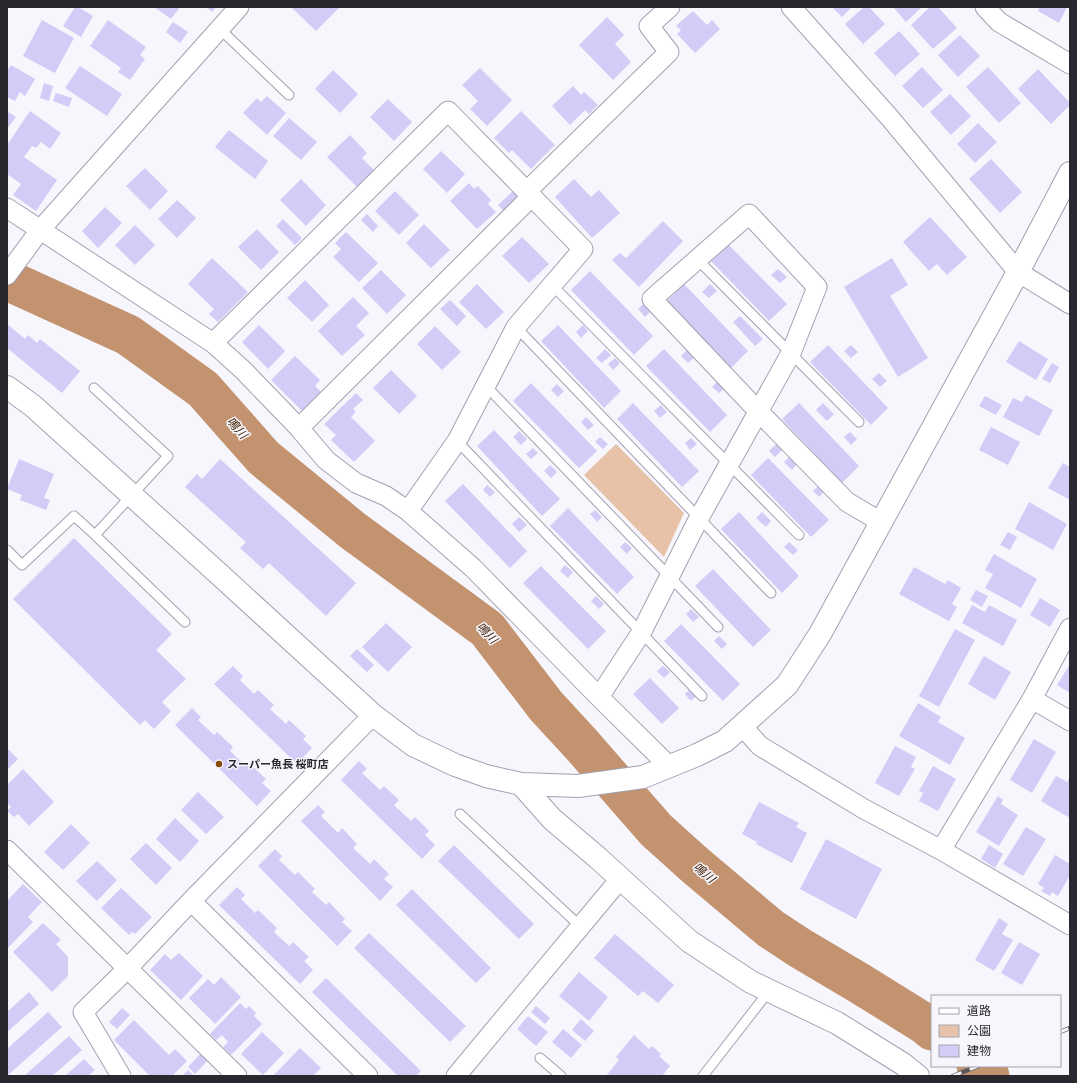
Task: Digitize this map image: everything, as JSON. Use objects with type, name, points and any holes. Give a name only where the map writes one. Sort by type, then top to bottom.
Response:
[{"type":"street","points":[[12,269],[40,230],[239,7]]},
{"type":"street","points":[[299,428],[668,52],[649,26],[670,7]]},
{"type":"street","points":[[791,7],[890,118],[1018,272],[1070,304]]},
{"type":"street","points":[[985,7],[999,22],[1070,64]]},
{"type":"street","points":[[213,343],[448,111],[583,249],[516,327],[457,441],[408,511]]},
{"type":"street","points":[[7,387],[33,406],[373,715],[414,745],[455,765],[486,776],[521,784],[578,786],[643,776],[697,755],[725,741],[786,685],[820,634],[1018,272],[1070,173]]},
{"type":"street","points":[[7,208],[213,343],[243,370],[299,428],[326,460],[356,483],[386,496],[408,511],[473,568],[599,697],[669,766]]},
{"type":"street","points":[[599,697],[641,633],[699,518],[759,412],[791,353],[817,287],[749,214],[652,299],[759,412],[847,502],[881,522]]},
{"type":"street","points":[[941,850],[1032,699],[1070,628]]},
{"type":"street","points":[[1032,699],[1070,721]]},
{"type":"street","points":[[121,1076],[83,1012],[373,715]]},
{"type":"street","points":[[742,726],[760,746],[864,809],[941,850],[1070,925]]},
{"type":"street","points":[[521,784],[552,819],[689,941],[751,982],[837,1023],[903,1064],[918,1076]]},
{"type":"street","points":[[7,850],[237,1076]]},
{"type":"street","points":[[456,1076],[620,879]]},
{"type":"street","points":[[192,901],[368,1076]]},
{"type":"lane","points":[[220,29],[289,95]]},
{"type":"lane","points":[[698,260],[859,422]]},
{"type":"lane","points":[[552,285],[799,535]]},
{"type":"lane","points":[[516,327],[771,593]]},
{"type":"lane","points":[[486,386],[718,627]]},
{"type":"lane","points":[[94,388],[168,456],[95,535]]},
{"type":"lane","points":[[457,441],[702,696]]},
{"type":"lane","points":[[7,550],[22,565],[74,516],[185,622]]},
{"type":"lane","points":[[460,814],[580,926]]},
{"type":"lane","points":[[703,1076],[769,991]]},
{"type":"lane","points":[[540,1058],[561,1076]]},
{"type":"green space","points":[[616,444],[684,513],[664,557],[584,475]]},
{"type":"building","points":[[75,7],[78,7],[93,16],[81,37],[63,26]]},
{"type":"building","points":[[154,7],[180,7],[171,19]]},
{"type":"building","points":[[206,7],[216,7],[212,12]]},
{"type":"building","points":[[340,7],[316,31],[292,8]]},
{"type":"building","points":[[832,7],[852,7],[842,17]]},
{"type":"building","points":[[864,7],[869,7],[885,24],[863,44],[845,24]]},
{"type":"building","points":[[893,7],[922,7],[906,22]]},
{"type":"building","points":[[930,7],[938,7],[957,28],[933,49],[911,25]]},
{"type":"building","points":[[1040,7],[1067,7],[1059,23],[1038,11]]},
{"type":"building","points":[[693,11],[707,25],[712,20],[720,29],[695,53],[677,34],[681,30],[676,26]]},
{"type":"building","points":[[607,17],[624,35],[615,44],[631,62],[613,80],[579,45]]},
{"type":"building","points":[[42,20],[74,38],[55,73],[23,56]]},
{"type":"building","points":[[108,20],[146,47],[140,55],[145,59],[130,80],[118,72],[121,68],[90,46]]},
{"type":"building","points":[[173,22],[188,32],[180,43],[166,32]]},
{"type":"building","points":[[899,31],[920,54],[895,76],[874,53]]},
{"type":"building","points":[[960,35],[980,56],[958,77],[938,55]]},
{"type":"building","points":[[11,65],[35,79],[25,96],[20,92],[15,101],[7,97],[7,71]]},
{"type":"building","points":[[80,66],[122,94],[107,116],[65,88]]},
{"type":"building","points":[[922,67],[943,90],[923,108],[902,86]]},
{"type":"building","points":[[988,67],[1021,103],[999,123],[966,87]]},
{"type":"building","points":[[480,68],[512,100],[487,126],[470,109],[478,101],[462,85]]},
{"type":"building","points":[[1038,69],[1070,103],[1070,105],[1051,124],[1018,89]]},
{"type":"building","points":[[333,70],[358,94],[340,113],[315,89]]},
{"type":"building","points":[[44,83],[53,86],[49,101],[40,98]]},
{"type":"building","points":[[573,86],[581,95],[584,92],[598,105],[589,114],[585,110],[570,125],[552,106]]},
{"type":"building","points":[[56,93],[72,98],[69,107],[53,101]]},
{"type":"building","points":[[950,94],[971,116],[951,135],[930,112]]},
{"type":"building","points":[[267,96],[286,113],[267,135],[243,113],[257,98],[261,102]]},
{"type":"building","points":[[388,99],[412,122],[394,141],[370,117]]},
{"type":"building","points":[[7,111],[16,117],[7,129]]},
{"type":"building","points":[[30,111],[61,133],[50,149],[41,142],[36,148],[32,146],[24,157],[57,180],[36,211],[13,195],[21,184],[7,174],[7,145]]},
{"type":"building","points":[[521,111],[555,145],[531,169],[512,150],[509,153],[494,138]]},
{"type":"building","points":[[289,118],[317,142],[301,160],[273,136]]},
{"type":"building","points":[[978,123],[997,142],[975,163],[957,144]]},
{"type":"building","points":[[229,130],[268,161],[255,179],[215,147]]},
{"type":"building","points":[[350,135],[367,153],[362,158],[374,170],[357,187],[327,157]]},
{"type":"building","points":[[441,151],[465,174],[447,193],[423,169]]},
{"type":"building","points":[[991,159],[1022,192],[1000,213],[969,179]]},
{"type":"building","points":[[145,168],[168,191],[150,210],[126,186]]},
{"type":"building","points":[[301,179],[326,205],[306,226],[280,200]]},
{"type":"building","points":[[574,179],[591,197],[599,190],[620,213],[592,238],[555,197]]},
{"type":"building","points":[[469,183],[474,189],[478,186],[491,200],[488,204],[496,212],[477,229],[450,201]]},
{"type":"building","points":[[395,191],[419,215],[399,235],[375,211]]},
{"type":"building","points":[[513,191],[519,197],[505,212],[498,205]]},
{"type":"building","points":[[177,200],[196,218],[177,238],[158,219]]},
{"type":"building","points":[[105,207],[122,223],[98,248],[82,231]]},
{"type":"building","points":[[367,214],[378,226],[373,232],[361,220]]},
{"type":"building","points":[[930,217],[967,257],[947,275],[937,264],[929,271],[903,242]]},
{"type":"building","points":[[283,219],[302,238],[295,245],[276,226]]},
{"type":"building","points":[[663,221],[683,241],[639,287],[612,260],[620,253],[626,258]]},
{"type":"building","points":[[424,224],[450,250],[431,268],[406,243]]},
{"type":"building","points":[[135,225],[155,245],[135,265],[115,245]]},
{"type":"building","points":[[257,229],[279,252],[261,270],[238,247]]},
{"type":"building","points":[[346,232],[378,263],[359,282],[333,257],[341,249],[335,243]]},
{"type":"building","points":[[522,237],[549,264],[529,283],[502,256]]},
{"type":"building","points":[[726,242],[787,304],[769,321],[709,259]]},
{"type":"building","points":[[212,258],[248,292],[218,322],[209,314],[214,309],[188,284]]},
{"type":"building","points":[[892,258],[908,285],[890,296],[928,358],[898,377],[844,287]]},
{"type":"building","points":[[778,269],[787,277],[780,283],[771,275]]},
{"type":"building","points":[[381,270],[406,295],[387,314],[362,288]]},
{"type":"building","points":[[590,271],[653,336],[634,355],[571,290]]},
{"type":"building","points":[[305,280],[329,305],[312,322],[287,298]]},
{"type":"building","points":[[477,284],[504,312],[486,329],[459,302]]},
{"type":"building","points":[[684,284],[748,351],[731,368],[667,301]]},
{"type":"building","points":[[710,284],[717,291],[709,298],[702,292]]},
{"type":"building","points":[[353,297],[369,313],[356,326],[365,335],[342,356],[318,331]]},
{"type":"building","points":[[450,300],[466,316],[457,326],[440,309]]},
{"type":"building","points":[[643,304],[650,312],[645,317],[638,309]]},
{"type":"building","points":[[740,316],[763,339],[755,346],[733,322]]},
{"type":"building","points":[[7,324],[25,339],[28,335],[37,343],[40,339],[80,371],[62,393],[7,348]]},
{"type":"building","points":[[259,325],[285,351],[268,369],[242,342]]},
{"type":"building","points":[[558,325],[621,391],[604,408],[541,341]]},
{"type":"building","points":[[583,325],[588,331],[581,338],[576,332]]},
{"type":"building","points":[[435,326],[461,352],[442,370],[417,344]]},
{"type":"building","points":[[1019,341],[1048,359],[1036,380],[1006,362]]},
{"type":"building","points":[[828,345],[888,408],[871,425],[810,362]]},
{"type":"building","points":[[851,345],[858,352],[851,358],[844,351]]},
{"type":"building","points":[[605,349],[611,355],[602,363],[596,358]]},
{"type":"building","points":[[664,349],[727,415],[710,432],[646,366]]},
{"type":"building","points":[[687,350],[695,357],[688,363],[681,356]]},
{"type":"building","points":[[295,356],[320,380],[315,386],[321,392],[302,411],[271,380]]},
{"type":"building","points":[[615,358],[620,363],[613,370],[608,364]]},
{"type":"building","points":[[1052,363],[1059,367],[1050,383],[1042,379]]},
{"type":"building","points":[[391,370],[417,396],[399,414],[373,388]]},
{"type":"building","points":[[879,373],[887,381],[880,387],[872,379]]},
{"type":"building","points":[[719,380],[726,387],[719,393],[712,387]]},
{"type":"building","points":[[531,383],[597,451],[579,468],[513,401]]},
{"type":"building","points":[[557,384],[564,391],[558,397],[551,390]]},
{"type":"building","points":[[356,393],[363,400],[353,409],[356,412],[351,417],[375,441],[354,462],[331,440],[336,435],[324,424]]},
{"type":"building","points":[[1026,395],[1053,410],[1039,436],[1003,417],[1013,398],[1022,402]]},
{"type":"building","points":[[985,396],[1002,405],[996,415],[979,406]]},
{"type":"building","points":[[633,403],[699,471],[682,487],[617,419]]},
{"type":"building","points":[[799,403],[859,466],[842,483],[782,419]]},
{"type":"building","points":[[823,403],[834,414],[827,421],[816,410]]},
{"type":"building","points":[[661,405],[667,412],[660,418],[654,411]]},
{"type":"building","points":[[586,417],[594,425],[588,430],[581,422]]},
{"type":"building","points":[[991,427],[1020,442],[1008,465],[979,450]]},
{"type":"building","points":[[494,430],[560,499],[542,516],[477,446]]},
{"type":"building","points":[[519,431],[527,439],[521,445],[513,437]]},
{"type":"building","points":[[850,432],[857,439],[851,445],[844,437]]},
{"type":"building","points":[[600,437],[608,444],[603,449],[595,442]]},
{"type":"building","points":[[691,438],[697,444],[690,450],[685,443]]},
{"type":"building","points":[[777,443],[783,449],[775,457],[769,451]]},
{"type":"building","points":[[533,448],[538,453],[531,459],[526,454]]},
{"type":"building","points":[[790,456],[797,464],[792,470],[784,462]]},
{"type":"building","points":[[768,458],[829,520],[811,537],[751,475]]},
{"type":"building","points":[[19,459],[54,474],[44,498],[50,500],[46,510],[20,500],[22,495],[7,489]]},
{"type":"building","points":[[220,459],[356,583],[326,616],[269,563],[263,569],[240,548],[246,542],[185,487],[197,474],[202,479]]},
{"type":"building","points":[[1063,463],[1070,467],[1070,500],[1048,488]]},
{"type":"building","points":[[550,465],[557,472],[551,478],[544,471]]},
{"type":"building","points":[[463,484],[527,551],[510,568],[445,501]]},
{"type":"building","points":[[487,485],[495,492],[490,497],[483,490]]},
{"type":"building","points":[[818,486],[824,492],[819,497],[813,491]]},
{"type":"building","points":[[1029,502],[1067,524],[1053,550],[1015,529]]},
{"type":"building","points":[[568,508],[634,577],[617,594],[550,526]]},
{"type":"building","points":[[595,510],[602,517],[597,522],[590,514]]},
{"type":"building","points":[[739,512],[799,576],[782,593],[721,529]]},
{"type":"building","points":[[762,512],[771,521],[766,527],[756,518]]},
{"type":"building","points":[[519,517],[527,525],[519,532],[512,524]]},
{"type":"building","points":[[1008,532],[1017,537],[1010,550],[1000,545]]},
{"type":"building","points":[[74,538],[172,634],[156,650],[186,679],[162,702],[171,711],[154,729],[145,720],[140,725],[13,599]]},
{"type":"building","points":[[625,542],[632,548],[627,554],[620,547]]},
{"type":"building","points":[[789,542],[798,550],[793,555],[784,547]]},
{"type":"building","points":[[994,554],[1037,579],[1021,608],[985,588],[993,574],[985,570]]},
{"type":"building","points":[[565,565],[573,572],[568,578],[560,571]]},
{"type":"building","points":[[541,566],[606,631],[588,649],[523,583]]},
{"type":"building","points":[[914,567],[945,584],[948,580],[961,588],[952,604],[957,607],[949,621],[899,594]]},
{"type":"building","points":[[713,569],[771,630],[753,647],[695,586]]},
{"type":"building","points":[[976,590],[988,596],[982,607],[970,600]]},
{"type":"building","points":[[596,596],[604,604],[599,609],[591,601]]},
{"type":"building","points":[[1040,598],[1060,610],[1050,627],[1030,615]]},
{"type":"building","points":[[972,605],[985,612],[989,605],[1017,620],[1003,646],[962,623]]},
{"type":"building","points":[[691,609],[699,617],[693,622],[686,614]]},
{"type":"building","points":[[386,623],[412,647],[388,672],[362,647]]},
{"type":"building","points":[[681,624],[740,684],[723,701],[664,641]]},
{"type":"building","points":[[955,629],[975,640],[939,707],[919,696]]},
{"type":"building","points":[[719,636],[727,644],[722,649],[714,641]]},
{"type":"building","points":[[357,649],[374,665],[367,672],[350,656]]},
{"type":"building","points":[[984,656],[1011,672],[995,700],[968,684]]},
{"type":"building","points":[[1070,664],[1070,693],[1057,685]]},
{"type":"building","points":[[233,666],[243,676],[240,680],[254,694],[258,690],[274,705],[270,709],[286,724],[289,720],[306,736],[303,739],[312,748],[297,764],[214,684]]},
{"type":"building","points":[[663,666],[670,672],[664,678],[657,671]]},
{"type":"building","points":[[650,678],[679,708],[662,724],[633,694]]},
{"type":"building","points":[[689,690],[696,696],[691,701],[685,694]]},
{"type":"building","points":[[918,703],[941,717],[938,722],[965,738],[950,765],[899,736]]},
{"type":"building","points":[[192,708],[201,717],[198,720],[214,735],[217,732],[233,747],[230,751],[246,766],[249,763],[266,779],[262,783],[271,791],[257,806],[175,725]]},
{"type":"building","points":[[1034,739],[1056,752],[1032,793],[1010,780]]},
{"type":"building","points":[[895,746],[916,757],[911,767],[915,769],[899,796],[875,783]]},
{"type":"building","points":[[7,748],[18,759],[7,770]]},
{"type":"building","points":[[359,761],[367,769],[362,773],[380,790],[384,786],[399,800],[394,805],[411,821],[415,817],[429,831],[425,835],[435,845],[422,859],[341,780]]},
{"type":"building","points":[[933,766],[956,779],[938,811],[919,801],[923,793],[919,791]]},
{"type":"building","points":[[23,769],[54,802],[29,826],[18,814],[14,817],[7,811],[11,807],[7,803],[7,785]]},
{"type":"building","points":[[1056,776],[1067,782],[1070,777],[1070,814],[1068,817],[1041,801]]},
{"type":"building","points":[[198,792],[224,817],[206,834],[181,810]]},
{"type":"building","points":[[998,796],[1003,800],[1001,804],[1018,815],[999,846],[976,832]]},
{"type":"building","points":[[759,802],[799,823],[796,827],[807,833],[792,863],[756,844],[757,842],[742,834]]},
{"type":"building","points":[[318,805],[325,812],[321,816],[338,833],[342,828],[357,844],[353,848],[370,864],[374,859],[389,874],[384,879],[393,887],[380,901],[301,821]]},
{"type":"building","points":[[175,818],[199,841],[180,862],[156,839]]},
{"type":"building","points":[[71,824],[90,843],[63,870],[44,852]]},
{"type":"building","points":[[1026,827],[1046,839],[1023,876],[1003,864]]},
{"type":"building","points":[[826,839],[882,869],[856,919],[800,889]]},
{"type":"building","points":[[146,843],[172,868],[156,885],[130,859]]},
{"type":"building","points":[[454,845],[534,924],[519,939],[438,861]]},
{"type":"building","points":[[989,845],[1003,854],[995,868],[981,859]]},
{"type":"building","points":[[275,849],[282,856],[279,860],[295,875],[298,872],[315,889],[312,892],[326,905],[329,902],[345,919],[342,922],[352,931],[337,946],[258,866]]},
{"type":"building","points":[[1055,855],[1070,864],[1070,875],[1058,896],[1052,892],[1050,896],[1041,891],[1044,888],[1038,884]]},
{"type":"building","points":[[97,861],[117,880],[97,901],[76,881]]},
{"type":"building","points":[[23,884],[42,902],[28,917],[33,922],[7,949],[7,901]]},
{"type":"building","points":[[237,887],[245,895],[241,899],[255,913],[258,910],[277,928],[274,932],[289,946],[293,942],[309,957],[304,961],[313,970],[300,984],[219,905]]},
{"type":"building","points":[[121,888],[152,917],[135,934],[132,932],[129,935],[101,908]]},
{"type":"building","points":[[412,889],[491,968],[476,983],[396,905]]},
{"type":"building","points":[[999,918],[1008,924],[1002,934],[1013,940],[994,971],[975,960]]},
{"type":"building","points":[[43,923],[61,940],[56,944],[68,957],[68,976],[52,992],[13,952]]},
{"type":"building","points":[[369,933],[466,1026],[450,1042],[354,948]]},
{"type":"building","points":[[615,934],[674,985],[658,1003],[643,991],[638,996],[594,958]]},
{"type":"building","points":[[1019,942],[1040,954],[1022,985],[1001,973]]},
{"type":"building","points":[[179,953],[203,976],[181,1000],[150,970],[165,954],[171,960]]},
{"type":"building","points":[[579,972],[608,997],[589,1021],[559,996]]},
{"type":"building","points":[[221,977],[241,997],[215,1024],[189,998],[208,979],[214,985]]},
{"type":"building","points":[[326,978],[421,1071],[416,1076],[398,1076],[312,992]]},
{"type":"building","points":[[29,992],[39,1004],[7,1032],[7,1012]]},
{"type":"building","points":[[240,1003],[246,1009],[249,1006],[256,1013],[254,1016],[262,1024],[231,1055],[223,1047],[228,1042],[222,1035],[216,1040],[210,1034]]},
{"type":"building","points":[[536,1006],[550,1018],[545,1024],[531,1012]]},
{"type":"building","points":[[122,1008],[130,1015],[117,1029],[109,1022]]},
{"type":"building","points":[[48,1012],[62,1027],[7,1076],[7,1049]]},
{"type":"building","points":[[528,1016],[548,1032],[536,1046],[517,1029]]},
{"type":"building","points":[[581,1019],[594,1031],[585,1041],[572,1030]]},
{"type":"building","points":[[134,1020],[169,1055],[175,1049],[187,1061],[172,1076],[150,1076],[114,1040]]},
{"type":"building","points":[[563,1029],[582,1045],[571,1058],[552,1042]]},
{"type":"building","points":[[262,1032],[284,1053],[263,1075],[241,1054]]},
{"type":"building","points":[[634,1035],[649,1049],[652,1046],[661,1054],[659,1056],[670,1066],[662,1076],[606,1076],[619,1060],[616,1057]]},
{"type":"building","points":[[69,1036],[82,1050],[52,1076],[24,1076]]},
{"type":"building","points":[[300,1048],[321,1068],[313,1076],[273,1076]]},
{"type":"building","points":[[201,1053],[208,1060],[195,1074],[188,1067]]},
{"type":"building","points":[[84,1059],[95,1070],[88,1076],[65,1076]]},
{"type":"building","points":[[188,1070],[194,1076],[182,1076]]},
{"type":"waterway","name":"鳴川","points":[[7,280],[128,335],[203,389],[263,457],[352,530],[487,629],[546,706],[656,830],[696,866],[771,929],[931,1029]]},
{"type":"waterway","name":"鳴川","points":[[978,1067],[989,1076]]},
{"type":"railway","points":[[1061,1032],[1070,1028]]},
{"type":"railway","points":[[953,1076],[976,1067]]},
{"type":"place","name":"スーパー魚長 桜町店","points":[[219,764]]}]
